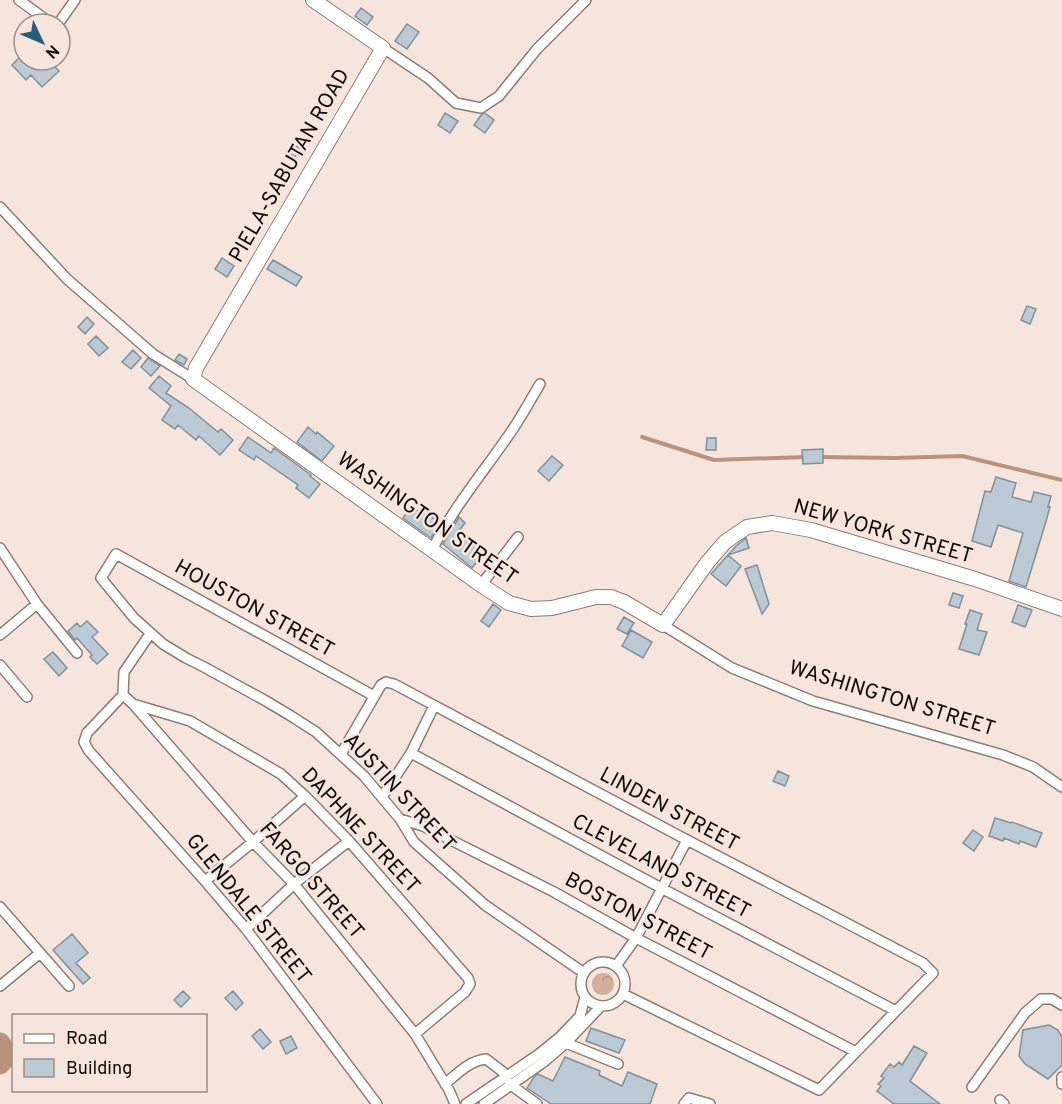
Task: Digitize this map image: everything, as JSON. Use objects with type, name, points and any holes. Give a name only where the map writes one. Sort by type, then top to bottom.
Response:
[{"type":"street","points":[[19,0],[36,12]]},
{"type":"street","points":[[320,2],[382,48],[428,78],[456,103],[481,108],[500,96],[537,49],[586,0]]},
{"type":"street","name":"PIELA-SABUTAN ROAD","points":[[193,379],[196,368],[382,48]]},
{"type":"street","name":"WASHINGTON STREET","points":[[0,207],[68,279],[153,354],[193,379],[509,603],[531,609],[552,608],[596,597],[611,597],[624,602],[732,668],[813,701],[1003,755],[1033,767],[1062,787]]},
{"type":"street","points":[[432,549],[453,513],[514,427],[540,384]]},
{"type":"street","name":"NEW YORK STREET","points":[[663,625],[724,542],[747,526],[772,523],[811,530],[975,579],[1062,609]]},
{"type":"street","points":[[481,585],[518,537]]},
{"type":"street","points":[[0,548],[37,604],[77,653]]},
{"type":"street","name":"HOUSTON STREET","points":[[101,578],[116,554],[374,696]]},
{"type":"street","name":"AUSTIN STREET","points":[[101,578],[134,618],[163,644],[316,732],[341,754],[382,797],[400,819],[414,842],[485,905],[584,973]]},
{"type":"street","points":[[0,634],[37,604]]},
{"type":"street","points":[[123,695],[124,672],[150,634]]},
{"type":"street","points":[[0,665],[27,698]]},
{"type":"street","name":"LINDEN STREET","points":[[374,696],[381,685],[386,682],[394,684],[923,963],[933,973],[896,1011]]},
{"type":"street","name":"FARGO STREET","points":[[123,695],[253,842],[294,884],[415,1034],[455,1104]]},
{"type":"street","name":"GLENDALE STREET","points":[[123,695],[87,734],[84,742],[89,752],[206,881],[246,929],[377,1104]]},
{"type":"street","points":[[341,754],[374,696]]},
{"type":"street","name":"DAPHNE STREET","points":[[133,704],[190,721],[281,774],[349,841],[468,978],[470,984],[465,992],[415,1034]]},
{"type":"street","points":[[382,797],[411,753],[434,706]]},
{"type":"street","name":"CLEVELAND STREET","points":[[411,753],[663,890],[896,1011]]},
{"type":"street","points":[[206,881],[305,796]]},
{"type":"street","name":"BOSTON STREET","points":[[400,819],[423,826],[524,877],[856,1052]]},
{"type":"street","points":[[616,966],[636,938],[687,840]]},
{"type":"street","points":[[246,929],[294,884],[349,841]]},
{"type":"street","points":[[0,907],[69,986]]},
{"type":"street","points":[[0,986],[40,953]]},
{"type":"street","points":[[484,1104],[560,1037],[580,1016],[585,997],[581,985],[584,973],[589,967],[595,963],[610,962],[624,975],[623,994],[614,1003],[601,1006],[585,997]]},
{"type":"street","points":[[623,994],[819,1090],[896,1011]]},
{"type":"street","points":[[972,1087],[1025,1012],[1041,999],[1052,999],[1062,1005]]},
{"type":"street","points":[[466,1104],[545,1061],[566,1043],[601,1006]]},
{"type":"street","points":[[566,1043],[618,1064]]},
{"type":"street","points":[[445,1084],[466,1066],[476,1060],[486,1059],[503,1072],[508,1081],[537,1104]]},
{"type":"street","points":[[1062,1077],[1062,1084]]},
{"type":"street","points":[[684,1104],[689,1098],[710,1104]]},
{"type":"green space","points":[[603,973],[611,976],[614,984],[611,992],[603,995],[595,992],[592,984],[595,976]]},
{"type":"building","points":[[361,8],[373,17],[367,25],[355,16]]},
{"type":"building","points":[[407,24],[419,32],[407,49],[395,41]]},
{"type":"building","points":[[19,72],[58,72],[42,87],[31,75],[26,80]]},
{"type":"building","points":[[445,113],[458,121],[450,133],[438,125]]},
{"type":"building","points":[[485,113],[494,120],[485,133],[474,125]]},
{"type":"building","points":[[293,144],[300,149],[295,157],[288,153]]},
{"type":"building","points":[[222,258],[234,266],[227,277],[215,269]]},
{"type":"building","points":[[273,260],[302,277],[296,286],[267,269]]},
{"type":"building","points":[[1027,306],[1036,309],[1030,324],[1021,320]]},
{"type":"building","points":[[87,317],[94,324],[85,334],[78,327]]},
{"type":"building","points":[[96,336],[108,348],[99,356],[88,344]]},
{"type":"building","points":[[133,350],[141,358],[131,369],[122,362]]},
{"type":"building","points":[[179,354],[187,359],[184,365],[175,360]]},
{"type":"building","points":[[148,358],[160,366],[151,376],[141,367]]},
{"type":"building","points":[[159,376],[171,386],[166,393],[189,408],[218,432],[221,429],[233,440],[220,455],[199,436],[196,440],[178,425],[175,429],[162,420],[171,406],[149,388]]},
{"type":"building","points":[[308,427],[334,446],[322,461],[297,442]]},
{"type":"building","points":[[248,437],[271,453],[274,448],[320,484],[309,498],[296,488],[298,485],[256,456],[254,460],[239,450]]},
{"type":"building","points":[[707,438],[716,438],[716,450],[706,450]]},
{"type":"building","points":[[823,449],[823,463],[803,464],[802,450]]},
{"type":"building","points":[[552,456],[563,465],[549,481],[538,471]]},
{"type":"building","points":[[996,477],[1016,483],[1012,497],[1031,502],[1034,492],[1051,496],[1047,518],[1026,587],[1009,581],[1023,533],[998,525],[991,547],[972,541],[985,491],[991,492]]},
{"type":"building","points":[[411,506],[426,516],[428,514],[439,523],[431,538],[403,518]]},
{"type":"building","points":[[459,517],[465,523],[458,532],[484,553],[472,568],[443,544]]},
{"type":"building","points":[[746,538],[749,548],[728,555],[741,566],[726,586],[711,574],[736,546]]},
{"type":"building","points":[[757,565],[769,604],[762,614],[745,569]]},
{"type":"building","points":[[953,593],[963,596],[959,608],[949,605]]},
{"type":"building","points":[[493,604],[501,610],[489,627],[481,621]]},
{"type":"building","points":[[1018,605],[1032,610],[1025,627],[1012,622]]},
{"type":"building","points":[[970,610],[982,614],[977,630],[987,632],[979,655],[959,649]]},
{"type":"building","points":[[624,617],[634,623],[627,634],[617,629]]},
{"type":"building","points":[[87,621],[98,632],[92,637],[108,654],[97,664],[90,657],[92,655],[68,631],[77,623],[80,627]]},
{"type":"building","points":[[631,630],[652,642],[643,658],[622,646]]},
{"type":"building","points":[[53,652],[67,668],[59,676],[44,659]]},
{"type":"building","points":[[778,771],[789,776],[785,786],[773,781]]},
{"type":"building","points":[[995,818],[1042,833],[1036,847],[1020,841],[1019,844],[1004,838],[1003,841],[989,836]]},
{"type":"building","points":[[973,830],[983,837],[974,851],[963,843]]},
{"type":"building","points":[[72,934],[88,953],[76,963],[90,978],[83,984],[53,950]]},
{"type":"building","points":[[183,991],[190,998],[181,1007],[174,1000]]},
{"type":"building","points":[[233,991],[243,1003],[236,1010],[225,998]]},
{"type":"building","points":[[1049,1025],[1058,1030],[1062,1037],[1062,1065],[1048,1079],[1025,1064],[1019,1056],[1023,1030]]},
{"type":"building","points":[[591,1028],[625,1040],[619,1053],[586,1041]]},
{"type":"building","points":[[260,1029],[271,1042],[263,1049],[252,1036]]},
{"type":"building","points":[[291,1036],[297,1048],[286,1054],[280,1041]]},
{"type":"building","points":[[914,1046],[927,1053],[910,1081],[940,1104],[894,1104],[877,1091],[881,1086],[878,1084],[884,1078],[881,1076],[890,1064],[894,1067],[899,1062],[902,1065]]},
{"type":"building","points":[[565,1057],[600,1071],[599,1075],[622,1086],[628,1072],[657,1084],[650,1104],[551,1104],[527,1088],[538,1074],[553,1081]]},
{"type":"waterway","points":[[642,437],[714,460],[806,457]]},
{"type":"waterway","points":[[819,457],[962,456],[1062,480]]},
{"type":"waterway","points":[[0,1043],[7,1055],[0,1064]]}]
